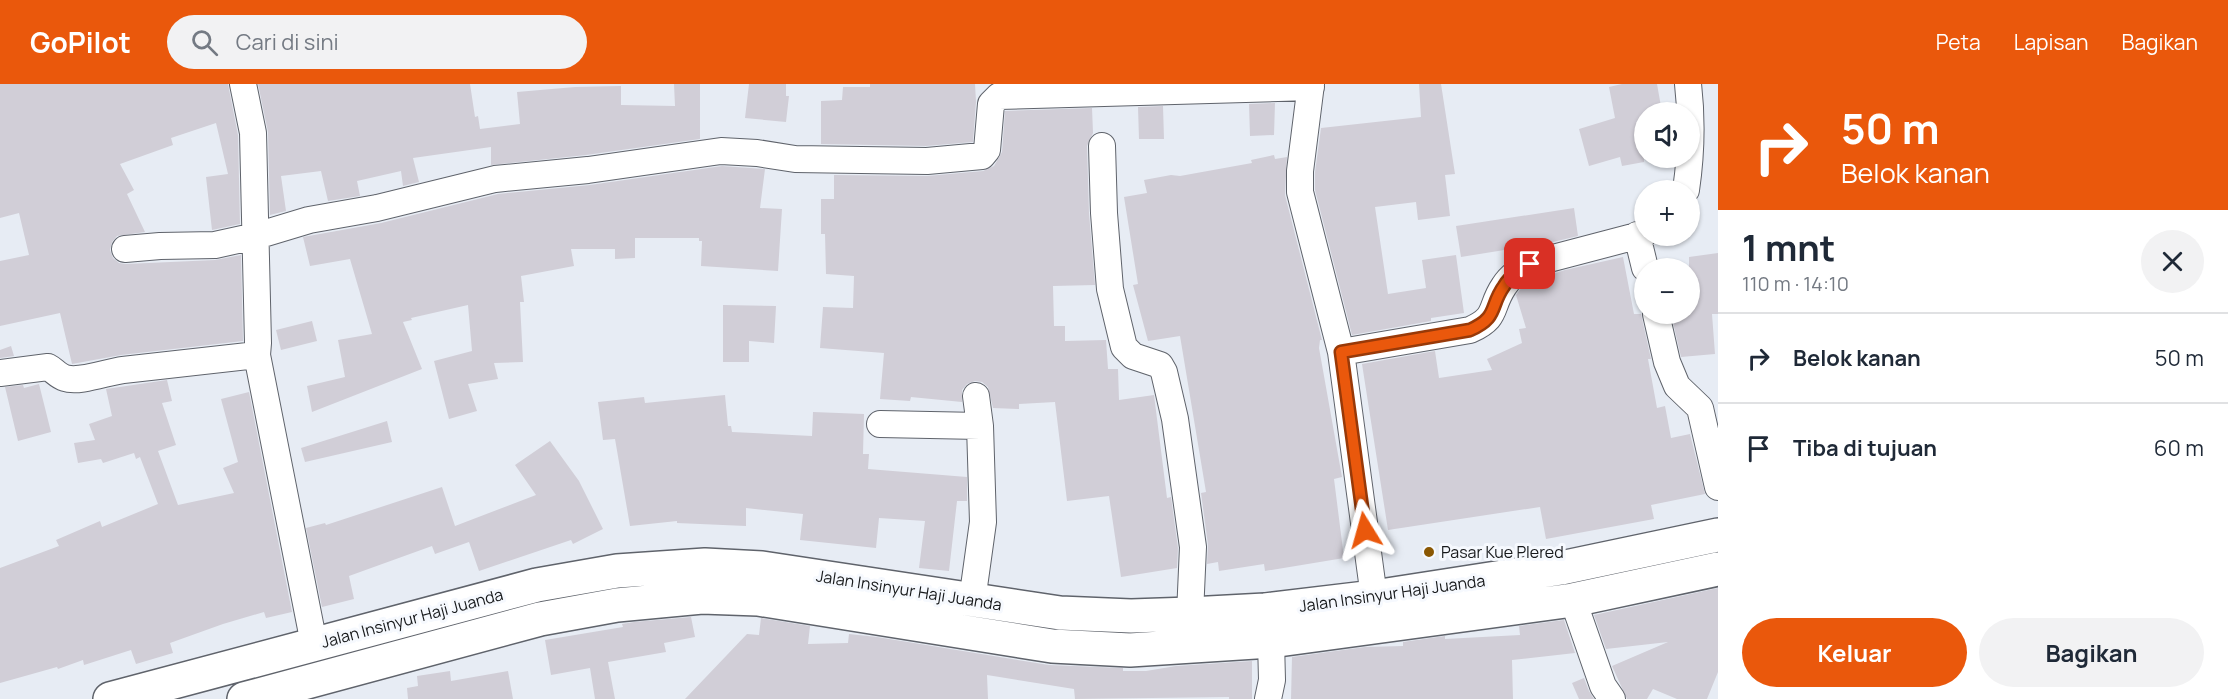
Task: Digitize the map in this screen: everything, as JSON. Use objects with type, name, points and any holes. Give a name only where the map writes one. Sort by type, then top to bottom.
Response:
[{"type":"highway","name":"Jalan Insinyur Haji Juanda","points":[[244,699],[540,619],[617,605],[702,597],[760,583],[972,601],[1060,613],[1131,616],[1190,614],[1265,610],[1374,597],[1561,568],[1718,535]]},
{"type":"highway","name":"Jalan Insinyur Haji Juanda","points":[[110,699],[537,585],[617,571],[705,565],[760,583],[1053,646],[1130,650],[1270,641],[1573,600],[1718,569]]},
{"type":"street","points":[[243,84],[253,134],[257,355],[314,644]]},
{"type":"street","points":[[1687,180],[1688,84]]},
{"type":"street","points":[[125,249],[215,245],[256,236],[309,220],[377,208],[495,178],[588,170],[721,151],[769,154],[795,159],[927,161],[982,156],[987,150],[991,104],[999,96],[1311,85],[1300,171],[1300,192],[1341,352],[1374,597]]},
{"type":"street","points":[[1102,146],[1110,289],[1124,347],[1133,356],[1160,365],[1164,372],[1175,418],[1193,547],[1190,614]]},
{"type":"street","points":[[1341,352],[1470,330],[1483,324],[1493,313],[1504,284],[1523,268],[1530,264],[1634,236]]},
{"type":"street","points":[[1658,324],[1667,362],[1677,386],[1700,408],[1718,487]]},
{"type":"street","points":[[0,373],[48,367],[60,376],[78,380],[123,370],[257,355]]},
{"type":"street","points":[[972,601],[983,522],[980,426],[976,396]]},
{"type":"street","points":[[880,424],[980,426]]},
{"type":"street","points":[[1573,600],[1603,686],[1612,699]]},
{"type":"street","points":[[1268,699],[1272,680],[1270,641]]},
{"type":"building","points":[[0,84],[228,84],[238,135],[240,224],[212,230],[206,177],[228,174],[216,123],[171,138],[173,145],[120,164],[134,190],[127,194],[145,232],[117,236],[110,250],[113,258],[119,263],[126,264],[215,260],[241,255],[243,341],[121,355],[72,364],[60,313],[0,326],[0,261],[29,255],[19,213],[0,218]]},
{"type":"building","points":[[258,84],[470,84],[475,117],[478,116],[480,129],[520,124],[517,92],[621,86],[621,105],[675,106],[674,84],[700,84],[700,139],[586,155],[491,165],[491,147],[413,158],[419,182],[403,186],[401,171],[357,181],[360,196],[328,201],[321,171],[281,176],[286,211],[270,215],[268,132]]},
{"type":"building","points":[[749,84],[786,84],[786,96],[789,96],[786,122],[745,118]]},
{"type":"building","points":[[870,84],[975,84],[973,142],[926,146],[821,144],[821,101],[842,100],[843,87],[870,87]]},
{"type":"building","points":[[1419,84],[1441,84],[1455,174],[1445,175],[1450,216],[1418,220],[1416,202],[1375,207],[1388,294],[1426,288],[1422,260],[1456,255],[1464,313],[1352,335],[1315,190],[1321,128],[1421,117]]},
{"type":"building","points":[[1622,84],[1657,84],[1660,102],[1634,102],[1634,164],[1622,166],[1620,157],[1589,166],[1579,129],[1615,118],[1609,87]]},
{"type":"building","points":[[1275,103],[1274,135],[1250,136],[1249,104]]},
{"type":"building","points":[[1163,106],[1164,139],[1139,139],[1138,107]]},
{"type":"building","points":[[1092,108],[1093,133],[1087,146],[1089,213],[1095,285],[1053,286],[1054,326],[1065,326],[1065,341],[1106,340],[1108,369],[1118,369],[1119,400],[1154,395],[1167,498],[1171,497],[1178,548],[1177,568],[1121,577],[1109,496],[1067,501],[1055,402],[1019,404],[1019,409],[993,408],[988,387],[982,382],[975,381],[967,384],[962,390],[962,402],[911,397],[910,401],[880,399],[884,353],[820,348],[823,307],[853,308],[854,276],[826,274],[825,234],[821,234],[821,199],[834,199],[834,175],[927,176],[983,171],[994,166],[1002,152],[1005,111]]},
{"type":"building","points":[[1274,155],[1275,159],[1287,157],[1285,195],[1322,340],[1320,340],[1319,348],[1342,477],[1334,479],[1344,558],[1265,571],[1264,564],[1219,571],[1218,562],[1207,564],[1208,545],[1201,493],[1206,492],[1180,336],[1148,341],[1133,285],[1138,284],[1124,197],[1147,193],[1144,180],[1252,163],[1251,160]]},
{"type":"building","points":[[722,166],[765,169],[760,208],[782,209],[778,271],[701,266],[702,241],[699,241],[699,238],[635,238],[635,258],[615,259],[615,249],[571,249],[574,266],[521,276],[524,302],[520,302],[523,362],[494,363],[498,379],[468,384],[477,411],[449,419],[434,361],[472,351],[468,305],[411,318],[412,320],[403,322],[422,369],[312,412],[307,386],[345,377],[338,340],[372,334],[350,259],[310,266],[303,237],[381,223],[498,194],[590,185]]},
{"type":"building","points":[[1574,208],[1578,236],[1461,257],[1456,226]]},
{"type":"building","points":[[1718,253],[1718,314],[1712,314],[1715,354],[1681,357],[1673,324],[1700,324],[1700,258],[1689,257]]},
{"type":"building","points":[[1623,257],[1634,324],[1643,324],[1651,359],[1648,359],[1657,408],[1665,406],[1671,438],[1690,434],[1705,494],[1651,505],[1654,519],[1546,539],[1540,507],[1388,530],[1362,364],[1435,351],[1439,378],[1492,370],[1487,359],[1522,343],[1519,329],[1526,328],[1516,295],[1531,281],[1565,270]]},
{"type":"building","points":[[723,305],[776,306],[774,343],[749,341],[749,362],[723,362]]},
{"type":"building","points":[[312,321],[317,341],[281,350],[276,330]]},
{"type":"building","points":[[11,346],[14,356],[0,358],[0,350]]},
{"type":"building","points":[[167,380],[172,401],[162,403],[176,445],[158,451],[178,505],[234,493],[223,468],[238,462],[221,399],[249,392],[292,612],[266,618],[264,612],[223,624],[170,643],[173,653],[136,664],[131,650],[84,665],[83,660],[58,669],[57,667],[0,683],[0,568],[59,546],[56,540],[100,521],[102,527],[158,504],[140,457],[136,459],[134,453],[103,463],[101,459],[78,463],[74,443],[95,440],[89,424],[112,416],[106,389]]},
{"type":"building","points":[[39,384],[51,432],[18,441],[5,387],[23,385],[24,388]]},
{"type":"building","points":[[725,395],[728,426],[731,426],[732,432],[812,436],[813,412],[864,414],[863,454],[869,454],[868,469],[967,477],[967,501],[957,501],[949,571],[919,568],[925,521],[879,518],[876,548],[800,540],[803,514],[746,508],[746,526],[677,523],[677,521],[630,526],[615,439],[603,440],[598,402],[644,397],[645,403]]},
{"type":"building","points":[[387,421],[392,442],[305,462],[301,448]]},
{"type":"building","points":[[550,441],[579,481],[603,529],[573,544],[571,540],[479,571],[469,542],[435,554],[432,546],[349,576],[354,599],[322,607],[306,528],[325,523],[326,525],[442,487],[455,526],[536,495],[515,465]]},
{"type":"building","points":[[1718,588],[1718,672],[1707,699],[1677,699],[1653,689],[1647,699],[1627,699],[1612,666],[1668,642],[1606,649],[1594,615]]},
{"type":"building","points":[[691,617],[695,637],[664,643],[666,652],[608,662],[615,699],[595,699],[590,668],[551,675],[545,640],[623,627],[622,624],[634,622]]},
{"type":"building","points":[[761,618],[810,626],[808,644],[848,643],[849,634],[1049,665],[1123,668],[1123,671],[1252,661],[1252,699],[1229,699],[1229,697],[1075,699],[1074,689],[987,675],[988,699],[685,699],[747,634],[759,635]]},
{"type":"building","points":[[1564,620],[1575,653],[1512,660],[1513,699],[1291,699],[1292,657],[1365,647],[1403,646],[1403,642],[1445,636],[1445,639],[1520,635],[1519,626]]},
{"type":"building","points":[[450,671],[451,681],[508,671],[513,699],[408,699],[407,688],[418,686],[417,676]]},
{"type":"building","points":[[1584,678],[1594,699],[1579,699],[1572,683]]},
{"type":"place","name":"Pasar Kue Plered","points":[[1429,552]]},
{"type":"route","points":[[1365,530],[1341,352],[1470,330],[1483,324],[1493,313],[1504,284],[1516,272],[1530,264]]}]
